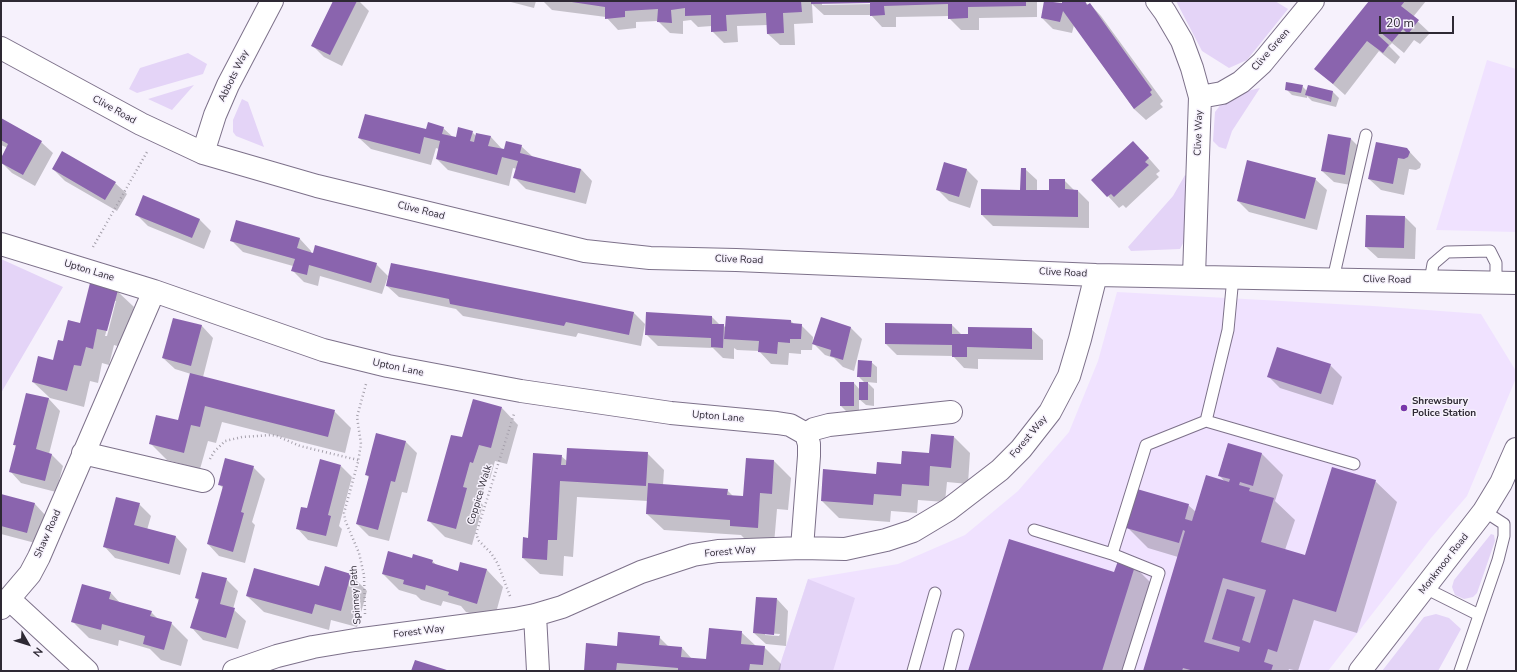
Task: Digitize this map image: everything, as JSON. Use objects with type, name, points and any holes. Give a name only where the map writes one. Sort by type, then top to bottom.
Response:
[{"type":"street","name":"Abbots Way","points":[[204,153],[215,115],[228,85],[272,1]]},
{"type":"street","name":"Clive Way","points":[[1157,1],[1182,41],[1192,68],[1200,97],[1194,276]]},
{"type":"street","name":"Clive Green","points":[[1200,97],[1222,93],[1241,82],[1262,63],[1313,1]]},
{"type":"street","name":"Clive Road","points":[[1,48],[158,132],[204,153],[316,186],[585,251],[650,258],[736,260],[1096,275],[1506,282]]},
{"type":"street","name":"Upton Lane","points":[[1,244],[154,291],[323,350],[371,362],[521,392],[671,413],[790,424],[806,434]]},
{"type":"street","name":"Forest Way","points":[[234,671],[277,656],[306,649],[367,638],[525,617],[562,607],[641,572],[693,555],[718,551],[802,548],[845,549],[886,540],[913,531],[948,510],[1000,470],[1021,449],[1050,412],[1068,376],[1080,339],[1096,275]]},
{"type":"street","name":"Shaw Road","points":[[5,604],[30,574],[39,557],[154,291]]},
{"type":"street","points":[[802,548],[809,456],[809,444],[806,434],[814,429],[829,424],[951,412]]},
{"type":"street","name":"Monkmoor Road","points":[[1360,671],[1484,511],[1500,483],[1516,449]]},
{"type":"street","points":[[83,453],[203,481]]},
{"type":"street","points":[[5,604],[87,671]]},
{"type":"street","points":[[525,617],[538,671]]},
{"type":"lane","points":[[1333,279],[1366,134]]},
{"type":"lane","points":[[1430,281],[1433,264],[1447,252],[1490,251],[1506,282]]},
{"type":"lane","points":[[1206,421],[1228,330],[1233,277]]},
{"type":"lane","points":[[1112,554],[1146,445],[1206,421],[1354,464]]},
{"type":"lane","points":[[1460,671],[1498,560],[1504,536],[1504,524],[1484,511]]},
{"type":"lane","points":[[1034,530],[1112,554],[1159,573],[1128,671]]},
{"type":"lane","points":[[1425,588],[1479,615]]},
{"type":"lane","points":[[913,671],[935,593]]},
{"type":"lane","points":[[949,671],[958,635]]},
{"type":"path","points":[[81,268],[158,132]]},
{"type":"path","name":"Spinney Path","points":[[367,638],[364,575],[360,553],[345,520],[344,513],[361,444],[357,417],[371,362]]},
{"type":"path","name":"Coppice Walk","points":[[521,392],[476,534],[479,541],[491,553],[498,564],[511,597],[525,617]]},
{"type":"path","points":[[203,481],[209,461],[219,446],[225,441],[242,437],[277,436],[300,446],[358,460]]},
{"type":"shaded area","points":[[1176,1],[1275,1],[1288,9],[1247,60],[1229,68],[1202,51]]},
{"type":"shaded area","points":[[188,53],[207,64],[203,74],[137,93],[129,89],[140,68]]},
{"type":"shaded area","points":[[1487,60],[1516,69],[1516,232],[1436,230]]},
{"type":"shaded area","points":[[194,85],[172,110],[148,99]]},
{"type":"shaded area","points":[[1260,88],[1232,131],[1226,149],[1219,147],[1213,141],[1215,112],[1225,99],[1238,93]]},
{"type":"shaded area","points":[[242,99],[248,102],[264,147],[236,136],[233,132],[233,120]]},
{"type":"shaded area","points":[[1185,175],[1188,178],[1188,234],[1180,249],[1131,251],[1128,247],[1173,196]]},
{"type":"shaded area","points":[[1,259],[63,287],[1,393]]},
{"type":"shaded area","points":[[1117,292],[1373,306],[1481,314],[1516,371],[1516,378],[1467,496],[1431,538],[1328,671],[778,671],[808,579],[898,564],[965,535],[1018,491],[1069,432],[1098,361]]},
{"type":"shaded area","points":[[1491,534],[1494,535],[1495,541],[1477,593],[1473,597],[1464,599],[1455,595],[1452,587],[1454,580]]},
{"type":"shaded area","points":[[808,579],[855,598],[833,671],[778,671]]},
{"type":"shaded area","points":[[1436,614],[1449,618],[1461,629],[1438,671],[1382,671],[1424,617]]},
{"type":"building","points":[[333,1],[357,1],[330,55],[311,46]]},
{"type":"building","points":[[565,1],[801,1],[802,12],[783,13],[784,33],[767,34],[766,13],[726,15],[727,31],[711,32],[711,15],[685,16],[685,8],[671,10],[672,23],[657,22],[658,9],[625,11],[625,17],[605,19],[605,7]]},
{"type":"building","points":[[811,1],[1026,1],[1026,6],[968,7],[968,18],[948,19],[948,4],[884,6],[885,15],[870,16],[870,3],[811,4]]},
{"type":"building","points":[[1044,1],[1062,3],[1062,1],[1085,1],[1087,5],[1090,3],[1152,90],[1150,92],[1152,95],[1134,109],[1063,11],[1060,22],[1041,18]]},
{"type":"building","points":[[1369,1],[1405,1],[1401,6],[1419,20],[1408,34],[1403,29],[1392,42],[1380,32],[1378,35],[1389,45],[1383,53],[1367,41],[1333,84],[1314,69]]},
{"type":"building","points":[[1286,82],[1303,85],[1301,93],[1285,90]]},
{"type":"building","points":[[1308,85],[1333,91],[1331,102],[1305,95]]},
{"type":"building","points":[[365,114],[426,129],[428,122],[444,127],[442,134],[456,137],[458,127],[473,131],[470,141],[474,142],[476,133],[491,136],[488,146],[504,149],[506,141],[522,145],[520,153],[581,169],[575,193],[513,178],[518,161],[502,157],[497,175],[436,159],[440,141],[424,137],[420,154],[358,138]]},
{"type":"building","points":[[1,118],[42,141],[23,175],[1,163],[1,158],[8,144],[1,140]]},
{"type":"building","points":[[1328,134],[1351,138],[1345,175],[1321,171]]},
{"type":"building","points":[[1133,141],[1149,158],[1145,162],[1149,165],[1114,197],[1111,194],[1107,197],[1091,180]]},
{"type":"building","points":[[1376,142],[1407,148],[1410,152],[1408,157],[1404,159],[1398,158],[1393,184],[1368,179]]},
{"type":"building","points":[[62,151],[116,182],[105,200],[52,169]]},
{"type":"building","points":[[1247,160],[1316,178],[1305,219],[1237,201]]},
{"type":"building","points":[[944,162],[967,169],[959,197],[936,190]]},
{"type":"building","points":[[1021,168],[1026,168],[1026,190],[1049,190],[1049,179],[1065,179],[1065,189],[1078,190],[1078,217],[981,215],[981,189],[1020,190]]},
{"type":"building","points":[[143,195],[200,219],[192,238],[135,215]]},
{"type":"building","points":[[1366,215],[1405,216],[1404,248],[1365,247]]},
{"type":"building","points":[[236,220],[300,238],[297,248],[313,253],[315,245],[377,263],[371,283],[309,265],[307,275],[291,271],[295,259],[230,241]]},
{"type":"building","points":[[391,263],[634,312],[629,335],[566,322],[564,326],[450,304],[449,299],[386,286]]},
{"type":"building","points":[[90,283],[118,290],[107,331],[97,329],[93,349],[86,347],[81,366],[74,365],[67,391],[32,382],[38,356],[53,360],[58,340],[63,341],[68,320],[80,323]]},
{"type":"building","points":[[646,312],[712,316],[712,324],[724,324],[723,348],[711,347],[711,338],[645,335]]},
{"type":"building","points":[[726,316],[791,320],[791,323],[802,324],[801,339],[790,339],[790,343],[778,342],[777,354],[758,352],[759,341],[724,339]]},
{"type":"building","points":[[821,317],[851,327],[843,360],[830,356],[831,350],[812,344]]},
{"type":"building","points":[[173,318],[202,325],[191,366],[162,358]]},
{"type":"building","points":[[885,323],[952,324],[952,334],[968,334],[968,327],[1032,328],[1032,349],[967,347],[967,357],[952,357],[952,345],[885,344]]},
{"type":"building","points":[[1277,347],[1331,364],[1321,394],[1267,377]]},
{"type":"building","points":[[858,360],[872,361],[871,377],[857,377]]},
{"type":"building","points":[[190,373],[335,410],[328,437],[205,406],[200,427],[191,425],[184,453],[149,444],[156,415],[178,420]]},
{"type":"building","points":[[840,382],[854,382],[854,406],[840,406]]},
{"type":"building","points":[[859,382],[868,382],[868,400],[859,400]]},
{"type":"building","points":[[26,393],[49,398],[36,449],[52,454],[45,481],[9,472],[16,445],[13,445]]},
{"type":"building","points":[[473,399],[502,407],[491,448],[479,445],[473,463],[470,462],[463,487],[467,488],[456,529],[427,521],[451,435],[462,437]]},
{"type":"building","points":[[376,433],[406,441],[395,482],[391,481],[378,530],[356,524],[369,476],[365,475]]},
{"type":"building","points":[[931,434],[954,436],[951,468],[930,466],[929,486],[902,484],[901,496],[874,494],[873,505],[821,501],[823,469],[876,474],[877,462],[901,464],[902,451],[929,453]]},
{"type":"building","points":[[1228,443],[1262,453],[1253,486],[1240,482],[1239,485],[1250,488],[1249,491],[1274,498],[1261,542],[1305,555],[1332,467],[1376,480],[1336,612],[1293,599],[1277,652],[1268,649],[1264,662],[1273,665],[1271,671],[1194,671],[1183,668],[1182,671],[1143,671],[1185,531],[1183,530],[1179,543],[1126,528],[1137,489],[1189,504],[1185,519],[1192,521],[1206,475],[1229,482],[1230,479],[1218,476]],"holes":[[[1223,578],[1266,590],[1250,643],[1242,640],[1255,597],[1227,589],[1212,639],[1240,647],[1239,652],[1204,642]]]},
{"type":"building","points":[[567,448],[648,452],[646,486],[560,481],[557,540],[548,540],[547,560],[522,558],[523,537],[528,538],[533,453],[562,455],[561,465],[566,465]]},
{"type":"building","points":[[225,458],[254,466],[241,512],[244,513],[233,552],[207,544],[223,486],[218,485]]},
{"type":"building","points":[[746,458],[774,460],[772,494],[760,493],[758,528],[730,526],[730,520],[646,514],[648,483],[728,489],[727,495],[743,496]]},
{"type":"building","points":[[320,459],[341,465],[328,515],[331,516],[326,536],[296,529],[301,507],[307,508]]},
{"type":"building","points":[[1,494],[35,503],[27,533],[1,526]]},
{"type":"building","points":[[116,497],[140,503],[134,525],[176,536],[169,564],[103,547]]},
{"type":"building","points":[[1009,539],[1114,572],[1118,561],[1135,566],[1102,671],[968,671]]},
{"type":"building","points":[[388,551],[412,558],[413,554],[433,560],[432,563],[458,571],[460,562],[487,569],[477,604],[448,595],[449,592],[426,585],[425,590],[403,584],[404,580],[382,574]]},
{"type":"building","points":[[325,566],[351,574],[341,611],[315,604],[312,614],[246,596],[254,568],[319,586]]},
{"type":"building","points":[[202,572],[227,578],[220,604],[235,608],[226,638],[190,628],[199,599],[195,598]]},
{"type":"building","points":[[82,584],[111,592],[109,599],[152,611],[150,616],[172,622],[164,650],[143,644],[145,636],[102,624],[101,630],[71,622]]},
{"type":"building","points":[[756,597],[777,598],[774,635],[753,633]]},
{"type":"building","points":[[709,628],[742,631],[741,644],[765,646],[763,665],[750,664],[749,671],[678,671],[678,668],[617,663],[616,671],[584,671],[586,643],[617,646],[618,632],[660,636],[659,645],[682,647],[681,657],[706,659]]},
{"type":"building","points":[[415,660],[450,671],[411,671]]},
{"type":"place","name":"Shrewsbury Police Station","points":[[1404,408]]}]
